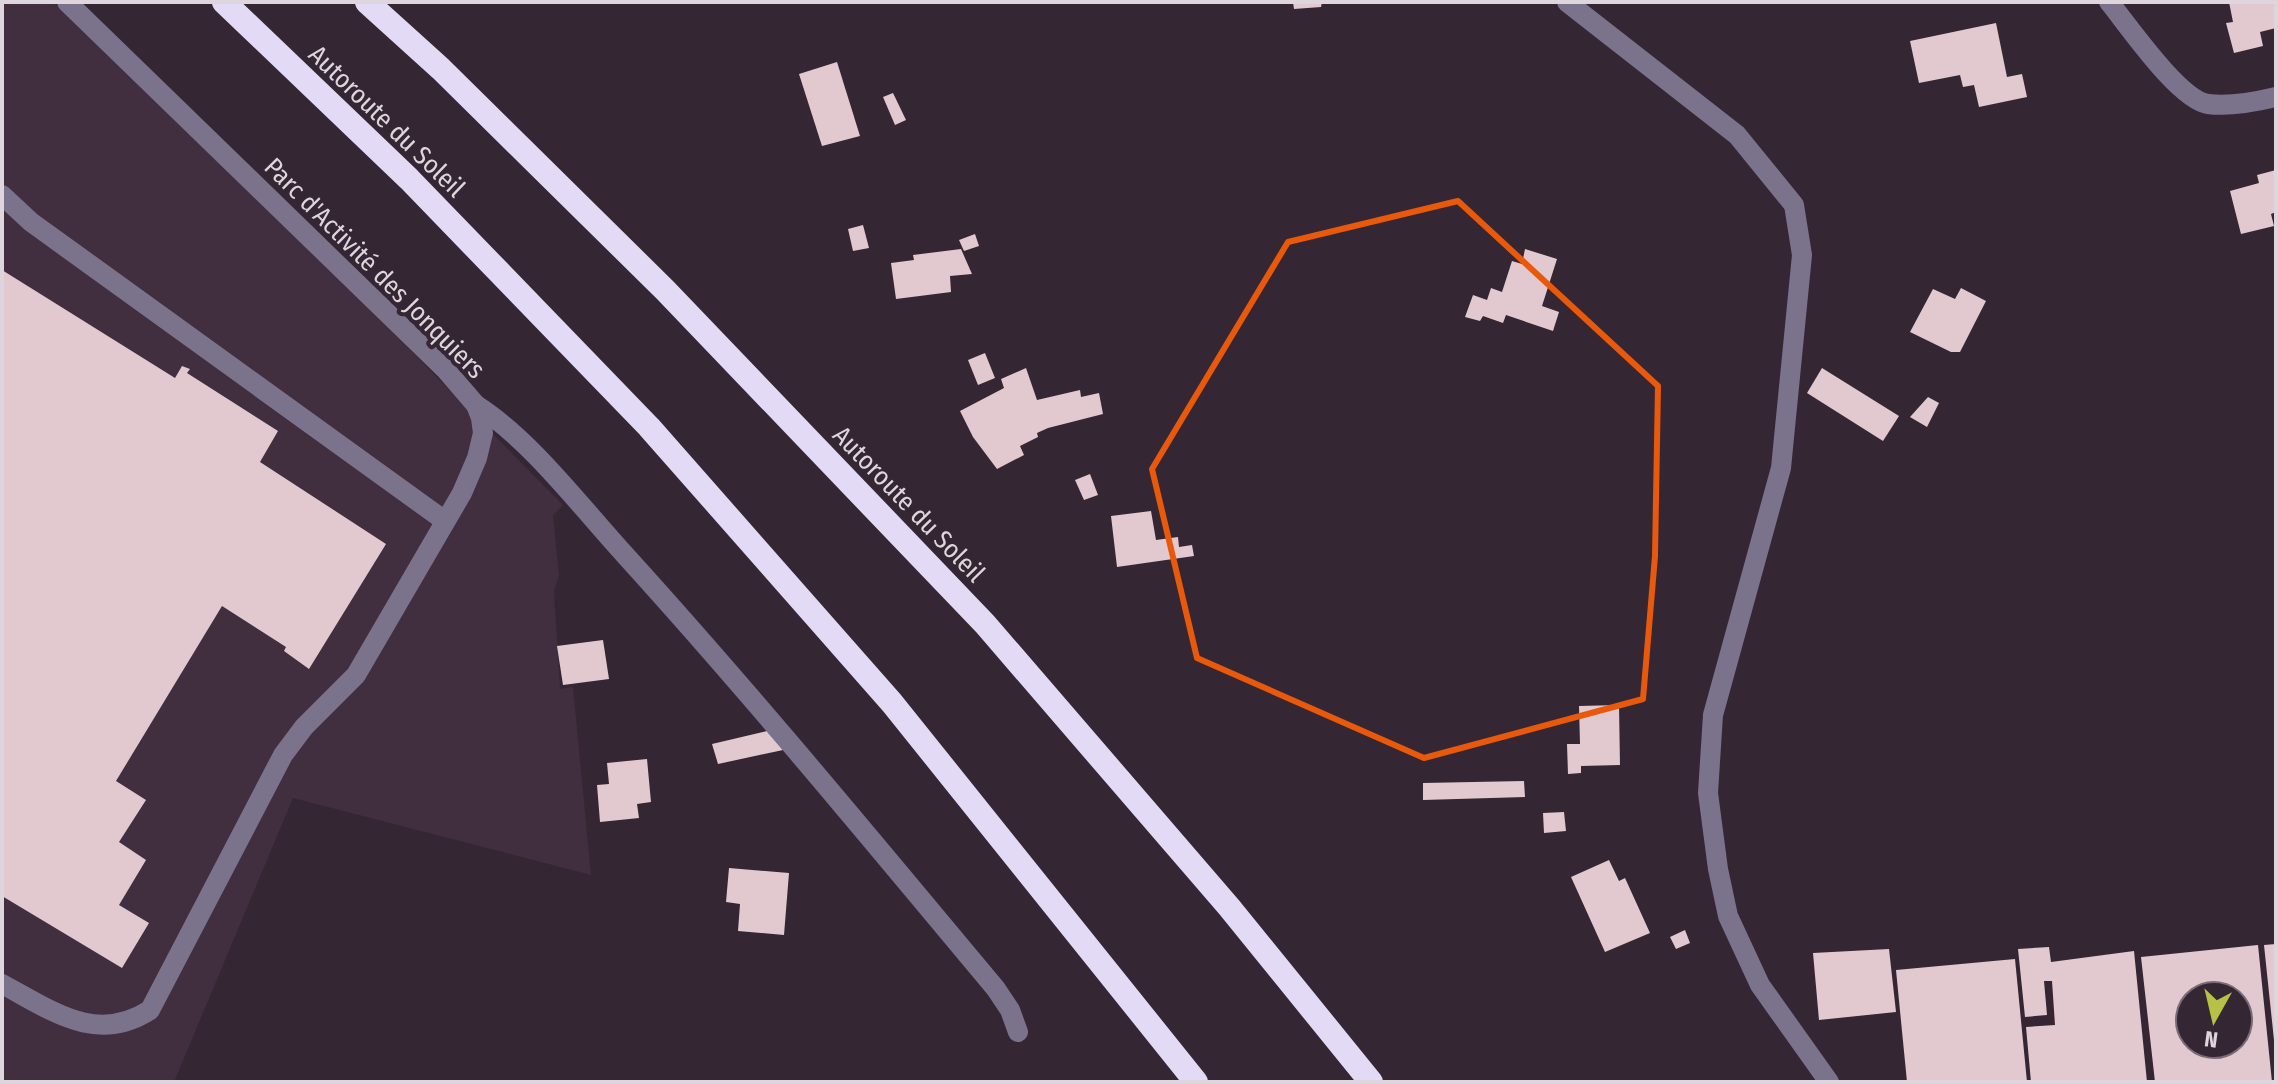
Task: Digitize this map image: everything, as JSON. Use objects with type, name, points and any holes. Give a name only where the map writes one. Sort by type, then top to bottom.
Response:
[{"type":"highway","name":"Autoroute du Soleil","points":[[224,2],[409,179],[649,427],[892,703],[1196,1082]]},
{"type":"highway","name":"Autoroute du Soleil","points":[[367,2],[441,69],[665,290],[985,624],[1229,907],[1371,1082]]},
{"type":"street","name":"Parc d'Activité des Jonquiers","points":[[2,984],[72,1021],[102,1026],[131,1023],[150,1010],[283,755],[304,727],[356,675],[462,493],[481,446],[483,433],[476,405],[445,369],[67,2]]},
{"type":"street","points":[[1567,2],[1737,135],[1794,205],[1802,255],[1781,468],[1713,715],[1708,793],[1728,916],[1760,985],[1829,1082]]},
{"type":"street","points":[[2109,2],[2173,82],[2205,104],[2255,102],[2276,97]]},
{"type":"street","points":[[2,195],[31,222],[445,521]]},
{"type":"street","points":[[476,405],[509,429],[790,742],[996,989],[1010,1010],[1018,1032]]},
{"type":"highlighted area","points":[[1458,201],[1658,386],[1655,556],[1643,699],[1424,758],[1197,658],[1152,469],[1288,242]]},
{"type":"shaded area","points":[[2,2],[53,2],[223,160],[563,505],[553,515],[559,576],[554,591],[560,689],[573,687],[591,875],[293,798],[174,1082],[2,1082]]},
{"type":"building","points":[[1293,2],[1322,2],[1321,7],[1294,9]]},
{"type":"building","points":[[2229,2],[2276,2],[2276,28],[2260,32],[2263,46],[2234,53],[2226,23],[2233,22]]},
{"type":"building","points":[[1996,23],[2007,77],[2022,74],[2027,97],[1979,107],[1974,85],[1963,87],[1960,75],[1919,83],[1910,41]]},
{"type":"building","points":[[837,62],[860,136],[822,146],[799,74]]},
{"type":"building","points":[[893,93],[906,120],[895,125],[883,97]]},
{"type":"building","points":[[2276,170],[2276,212],[2271,214],[2274,226],[2241,234],[2230,191],[2259,183],[2257,175]]},
{"type":"building","points":[[863,225],[869,248],[853,251],[848,229]]},
{"type":"building","points":[[975,234],[979,246],[964,251],[959,240]]},
{"type":"building","points":[[961,249],[972,274],[950,276],[951,292],[896,299],[891,263],[914,260],[913,255]]},
{"type":"building","points":[[1525,249],[1557,259],[1542,306],[1559,312],[1553,331],[1506,315],[1503,323],[1483,316],[1480,321],[1465,317],[1473,295],[1487,300],[1491,288],[1502,292],[1512,261],[1522,264]]},
{"type":"building","points":[[2,270],[175,378],[182,366],[190,369],[187,373],[278,431],[260,462],[386,544],[309,669],[284,651],[286,647],[222,606],[116,781],[146,800],[119,842],[146,860],[119,905],[149,923],[122,968],[2,896]]},
{"type":"building","points":[[1961,288],[1986,301],[1960,352],[1951,352],[1910,332],[1933,289],[1955,299]]},
{"type":"building","points":[[985,353],[995,378],[978,385],[968,360]]},
{"type":"building","points":[[1026,368],[1037,400],[1080,390],[1081,397],[1099,393],[1103,414],[1037,433],[1038,437],[1020,446],[1024,455],[997,469],[973,437],[960,411],[1004,388],[1001,379]]},
{"type":"building","points":[[1822,368],[1899,416],[1883,441],[1807,393]]},
{"type":"building","points":[[1928,397],[1939,403],[1927,427],[1910,417]]},
{"type":"building","points":[[1090,474],[1098,495],[1084,500],[1075,480]]},
{"type":"building","points":[[1151,511],[1156,540],[1178,537],[1179,547],[1192,545],[1194,556],[1117,567],[1111,516]]},
{"type":"building","points":[[603,640],[609,679],[563,685],[557,646]]},
{"type":"building","points":[[1619,705],[1620,765],[1581,766],[1581,773],[1568,774],[1567,744],[1580,744],[1579,706]]},
{"type":"building","points":[[767,731],[783,750],[718,764],[712,744]]},
{"type":"building","points":[[647,759],[651,802],[637,804],[639,818],[600,822],[597,785],[609,784],[607,763]]},
{"type":"building","points":[[1524,781],[1525,797],[1423,800],[1423,783]]},
{"type":"building","points":[[1564,812],[1566,831],[1544,833],[1543,813]]},
{"type":"building","points":[[1609,860],[1619,881],[1625,878],[1650,933],[1605,952],[1571,877]]},
{"type":"building","points":[[729,868],[789,873],[784,935],[738,931],[740,904],[726,902]]},
{"type":"building","points":[[1685,930],[1690,943],[1676,949],[1670,937]]},
{"type":"building","points":[[2276,944],[2276,1040],[2274,1040],[2264,945]]},
{"type":"building","points":[[2258,945],[2272,1082],[2155,1082],[2141,957]]},
{"type":"building","points":[[2049,947],[2051,962],[2134,951],[2147,1082],[2031,1082],[2026,1027],[2055,1025],[2052,981],[2044,981],[2047,1015],[2025,1017],[2018,949]]},
{"type":"building","points":[[1889,949],[1896,1012],[1819,1020],[1813,953]]},
{"type":"building","points":[[2015,959],[2027,1082],[1907,1082],[1896,970]]}]
